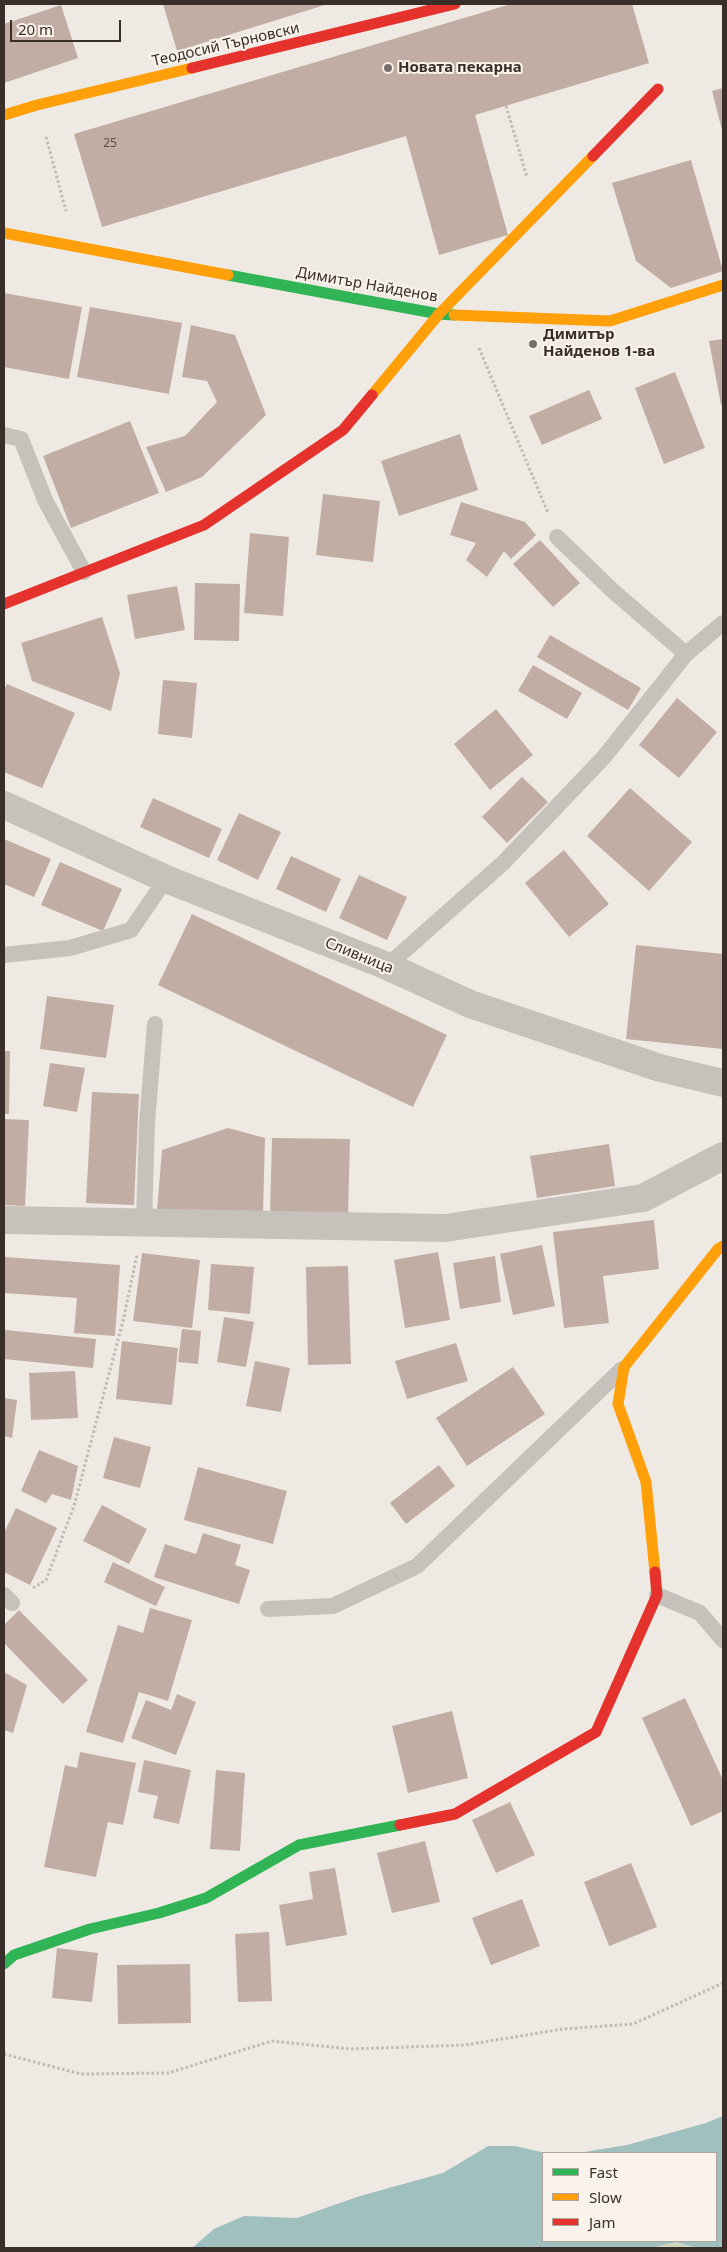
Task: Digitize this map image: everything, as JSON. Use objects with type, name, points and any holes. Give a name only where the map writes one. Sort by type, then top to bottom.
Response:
[{"type":"street","name":"Теодосий Търновски","points":[[4,115],[37,105],[424,8],[454,4]]},
{"type":"street","points":[[4,604],[204,525],[343,430],[439,314],[658,89]]},
{"type":"street","name":"Димитър Найденов","points":[[4,233],[439,314],[610,321],[723,285]]},
{"type":"street","name":"Сливница","points":[[4,805],[166,879],[387,966],[470,1004],[660,1068],[723,1083]]},
{"type":"street","points":[[4,1220],[445,1228],[643,1198],[723,1156]]},
{"type":"street","points":[[4,1964],[14,1955],[90,1929],[159,1913],[206,1898],[299,1845],[455,1814],[596,1732],[657,1595],[646,1482],[618,1404],[624,1367],[718,1249],[723,1246]]},
{"type":"lane","points":[[4,435],[21,439],[45,500],[84,572]]},
{"type":"lane","points":[[558,537],[613,592],[686,654]]},
{"type":"lane","points":[[387,966],[509,856],[604,757],[686,654],[723,623]]},
{"type":"lane","points":[[4,955],[70,948],[131,930],[166,879]]},
{"type":"lane","points":[[144,1222],[147,1123],[155,1024]]},
{"type":"lane","points":[[268,1609],[333,1606],[417,1566],[624,1367]]},
{"type":"lane","points":[[657,1595],[700,1614],[723,1640]]},
{"type":"path","points":[[37,105],[76,246]]},
{"type":"path","points":[[506,106],[538,212]]},
{"type":"path","points":[[465,315],[558,537]]},
{"type":"path","points":[[8,1599],[46,1580],[74,1506],[123,1321],[144,1222]]},
{"type":"path","points":[[4,2054],[80,2074],[149,2074],[168,2073],[272,2041],[350,2049],[465,2045],[563,2029],[633,2024],[723,1983]]},
{"type":"green space","points":[[676,2242],[697,2248],[652,2248]]},
{"type":"water","points":[[723,2116],[723,2248],[697,2248],[676,2242],[717,2242],[717,2152],[584,2152],[627,2145],[706,2123]]},
{"type":"water","points":[[488,2146],[515,2146],[542,2152],[542,2242],[676,2242],[651,2248],[192,2248],[214,2229],[244,2216],[297,2218],[360,2196],[443,2173]]},
{"type":"building","points":[[163,4],[328,4],[177,51]]},
{"type":"building","points":[[511,4],[632,4],[649,63],[475,115],[508,235],[439,255],[406,136],[102,227],[74,134]]},
{"type":"building","points":[[61,5],[78,58],[4,83],[4,24]]},
{"type":"building","points":[[723,88],[723,134],[712,91]]},
{"type":"building","points":[[691,160],[723,271],[671,288],[636,261],[612,183]]},
{"type":"building","points":[[4,293],[82,307],[69,379],[4,367]]},
{"type":"building","points":[[90,307],[182,323],[169,394],[77,377]]},
{"type":"building","points":[[191,325],[235,335],[266,415],[202,477],[166,492],[146,447],[185,436],[217,402],[207,381],[182,377]]},
{"type":"building","points":[[723,339],[723,405],[721,405],[709,341]]},
{"type":"building","points":[[675,372],[705,448],[664,464],[635,388]]},
{"type":"building","points":[[589,390],[602,419],[542,445],[529,416]]},
{"type":"building","points":[[130,421],[159,493],[71,528],[43,456]]},
{"type":"building","points":[[460,434],[478,490],[399,516],[381,461]]},
{"type":"building","points":[[323,494],[380,501],[373,562],[316,555]]},
{"type":"building","points":[[461,502],[525,522],[536,535],[511,559],[504,551],[487,577],[466,560],[476,543],[450,535]]},
{"type":"building","points":[[250,533],[289,537],[283,616],[244,613]]},
{"type":"building","points":[[540,540],[580,583],[553,607],[513,564]]},
{"type":"building","points":[[195,583],[240,584],[239,641],[194,640]]},
{"type":"building","points":[[177,586],[185,630],[135,639],[127,595]]},
{"type":"building","points":[[102,617],[120,673],[111,711],[32,681],[21,643]]},
{"type":"building","points":[[550,635],[641,688],[628,710],[537,657]]},
{"type":"building","points":[[533,665],[582,693],[567,719],[518,691]]},
{"type":"building","points":[[163,680],[197,683],[192,738],[158,734]]},
{"type":"building","points":[[7,684],[75,713],[42,788],[4,772],[4,690]]},
{"type":"building","points":[[677,698],[717,732],[679,778],[639,745]]},
{"type":"building","points":[[496,709],[533,755],[490,790],[454,744]]},
{"type":"building","points":[[522,777],[548,802],[507,843],[482,817]]},
{"type":"building","points":[[630,788],[692,842],[649,891],[587,836]]},
{"type":"building","points":[[153,798],[222,829],[209,858],[140,827]]},
{"type":"building","points":[[239,813],[281,832],[258,880],[217,860]]},
{"type":"building","points":[[4,839],[51,859],[34,897],[4,884]]},
{"type":"building","points":[[564,850],[609,904],[569,937],[525,883]]},
{"type":"building","points":[[291,856],[341,879],[326,912],[276,889]]},
{"type":"building","points":[[60,862],[122,889],[103,931],[41,905]]},
{"type":"building","points":[[359,875],[407,897],[387,940],[339,918]]},
{"type":"building","points":[[192,914],[447,1035],[413,1107],[158,985]]},
{"type":"building","points":[[636,945],[723,954],[723,1049],[626,1039]]},
{"type":"building","points":[[47,996],[114,1005],[106,1058],[40,1049]]},
{"type":"building","points":[[4,1051],[10,1051],[9,1114],[4,1114]]},
{"type":"building","points":[[50,1063],[85,1068],[77,1112],[43,1106]]},
{"type":"building","points":[[92,1092],[139,1094],[134,1205],[86,1203]]},
{"type":"building","points":[[4,1119],[29,1120],[25,1206],[4,1205]]},
{"type":"building","points":[[228,1128],[265,1138],[263,1214],[157,1210],[162,1150]]},
{"type":"building","points":[[272,1138],[350,1139],[348,1217],[270,1215]]},
{"type":"building","points":[[609,1144],[615,1186],[537,1198],[530,1156]]},
{"type":"building","points":[[654,1220],[659,1269],[603,1276],[609,1323],[564,1328],[553,1232]]},
{"type":"building","points":[[542,1245],[555,1306],[513,1315],[500,1254]]},
{"type":"building","points":[[438,1252],[450,1320],[405,1328],[394,1260]]},
{"type":"building","points":[[142,1253],[200,1260],[192,1328],[133,1321]]},
{"type":"building","points":[[495,1256],[501,1302],[460,1309],[453,1263]]},
{"type":"building","points":[[4,1257],[120,1265],[115,1336],[74,1333],[77,1298],[4,1293]]},
{"type":"building","points":[[211,1264],[254,1267],[250,1314],[208,1310]]},
{"type":"building","points":[[348,1266],[351,1364],[308,1365],[306,1267]]},
{"type":"building","points":[[224,1317],[254,1322],[246,1367],[217,1362]]},
{"type":"building","points":[[182,1329],[201,1331],[198,1364],[178,1362]]},
{"type":"building","points":[[5,1330],[96,1339],[93,1368],[4,1359]]},
{"type":"building","points":[[122,1341],[178,1348],[172,1405],[116,1399]]},
{"type":"building","points":[[456,1343],[468,1381],[407,1399],[395,1361]]},
{"type":"building","points":[[255,1361],[290,1368],[281,1412],[246,1406]]},
{"type":"building","points":[[513,1367],[545,1414],[467,1466],[436,1418]]},
{"type":"building","points":[[75,1371],[78,1418],[31,1420],[29,1373]]},
{"type":"building","points":[[4,1398],[17,1400],[12,1438],[4,1436]]},
{"type":"building","points":[[114,1437],[151,1447],[140,1488],[103,1478]]},
{"type":"building","points":[[39,1450],[78,1466],[71,1500],[52,1494],[46,1503],[21,1491]]},
{"type":"building","points":[[439,1465],[455,1486],[406,1524],[390,1503]]},
{"type":"building","points":[[198,1467],[287,1491],[273,1544],[184,1520]]},
{"type":"building","points":[[102,1505],[147,1529],[129,1564],[83,1541]]},
{"type":"building","points":[[16,1508],[57,1528],[30,1585],[4,1572],[4,1533]]},
{"type":"building","points":[[203,1533],[241,1545],[235,1565],[250,1570],[239,1604],[154,1577],[165,1544],[196,1554]]},
{"type":"building","points":[[113,1562],[165,1587],[156,1606],[104,1582]]},
{"type":"building","points":[[150,1608],[192,1620],[168,1701],[139,1692],[123,1743],[86,1732],[118,1625],[143,1633]]},
{"type":"building","points":[[19,1610],[88,1680],[63,1704],[4,1643],[4,1625]]},
{"type":"building","points":[[4,1672],[27,1685],[13,1733],[4,1730]]},
{"type":"building","points":[[177,1694],[196,1702],[176,1755],[131,1738],[146,1700],[171,1710]]},
{"type":"building","points":[[685,1698],[723,1780],[723,1811],[691,1826],[642,1718]]},
{"type":"building","points":[[452,1711],[468,1778],[408,1793],[392,1726]]},
{"type":"building","points":[[80,1752],[136,1763],[123,1825],[108,1822],[96,1877],[44,1867],[65,1765],[77,1768]]},
{"type":"building","points":[[144,1760],[191,1770],[179,1824],[153,1818],[158,1796],[138,1792]]},
{"type":"building","points":[[216,1770],[245,1773],[240,1851],[210,1849]]},
{"type":"building","points":[[510,1802],[535,1855],[496,1873],[472,1820]]},
{"type":"building","points":[[425,1841],[440,1902],[392,1913],[377,1853]]},
{"type":"building","points":[[631,1863],[657,1927],[609,1946],[584,1882]]},
{"type":"building","points":[[335,1868],[347,1935],[286,1946],[279,1905],[313,1899],[309,1872]]},
{"type":"building","points":[[522,1899],[540,1946],[491,1965],[472,1918]]},
{"type":"building","points":[[269,1932],[272,2001],[238,2002],[235,1934]]},
{"type":"building","points":[[57,1948],[98,1953],[92,2002],[52,1998]]},
{"type":"building","points":[[190,1964],[191,2023],[118,2024],[117,1965]]},
{"type":"traffic: fast","points":[[228,275],[439,314],[454,315]]},
{"type":"traffic: fast","points":[[4,1964],[14,1955],[90,1929],[159,1913],[206,1898],[299,1845],[400,1825]]},
{"type":"traffic: slow","points":[[4,115],[37,105],[192,68]]},
{"type":"traffic: slow","points":[[372,395],[439,314],[593,156]]},
{"type":"traffic: slow","points":[[4,233],[228,275]]},
{"type":"traffic: slow","points":[[454,315],[610,321],[723,285]]},
{"type":"traffic: slow","points":[[655,1572],[646,1482],[618,1404],[624,1367],[718,1249],[723,1246]]},
{"type":"traffic: jam","points":[[192,68],[455,4]]},
{"type":"traffic: jam","points":[[593,156],[658,89]]},
{"type":"traffic: jam","points":[[4,604],[204,525],[343,430],[372,395]]},
{"type":"traffic: jam","points":[[400,1825],[455,1814],[596,1732],[657,1595],[655,1572]]},
{"type":"place","name":"Новата пекарна","points":[[388,68]]},
{"type":"place","name":"Димитър Найденов 1-ва","points":[[533,344]]}]
